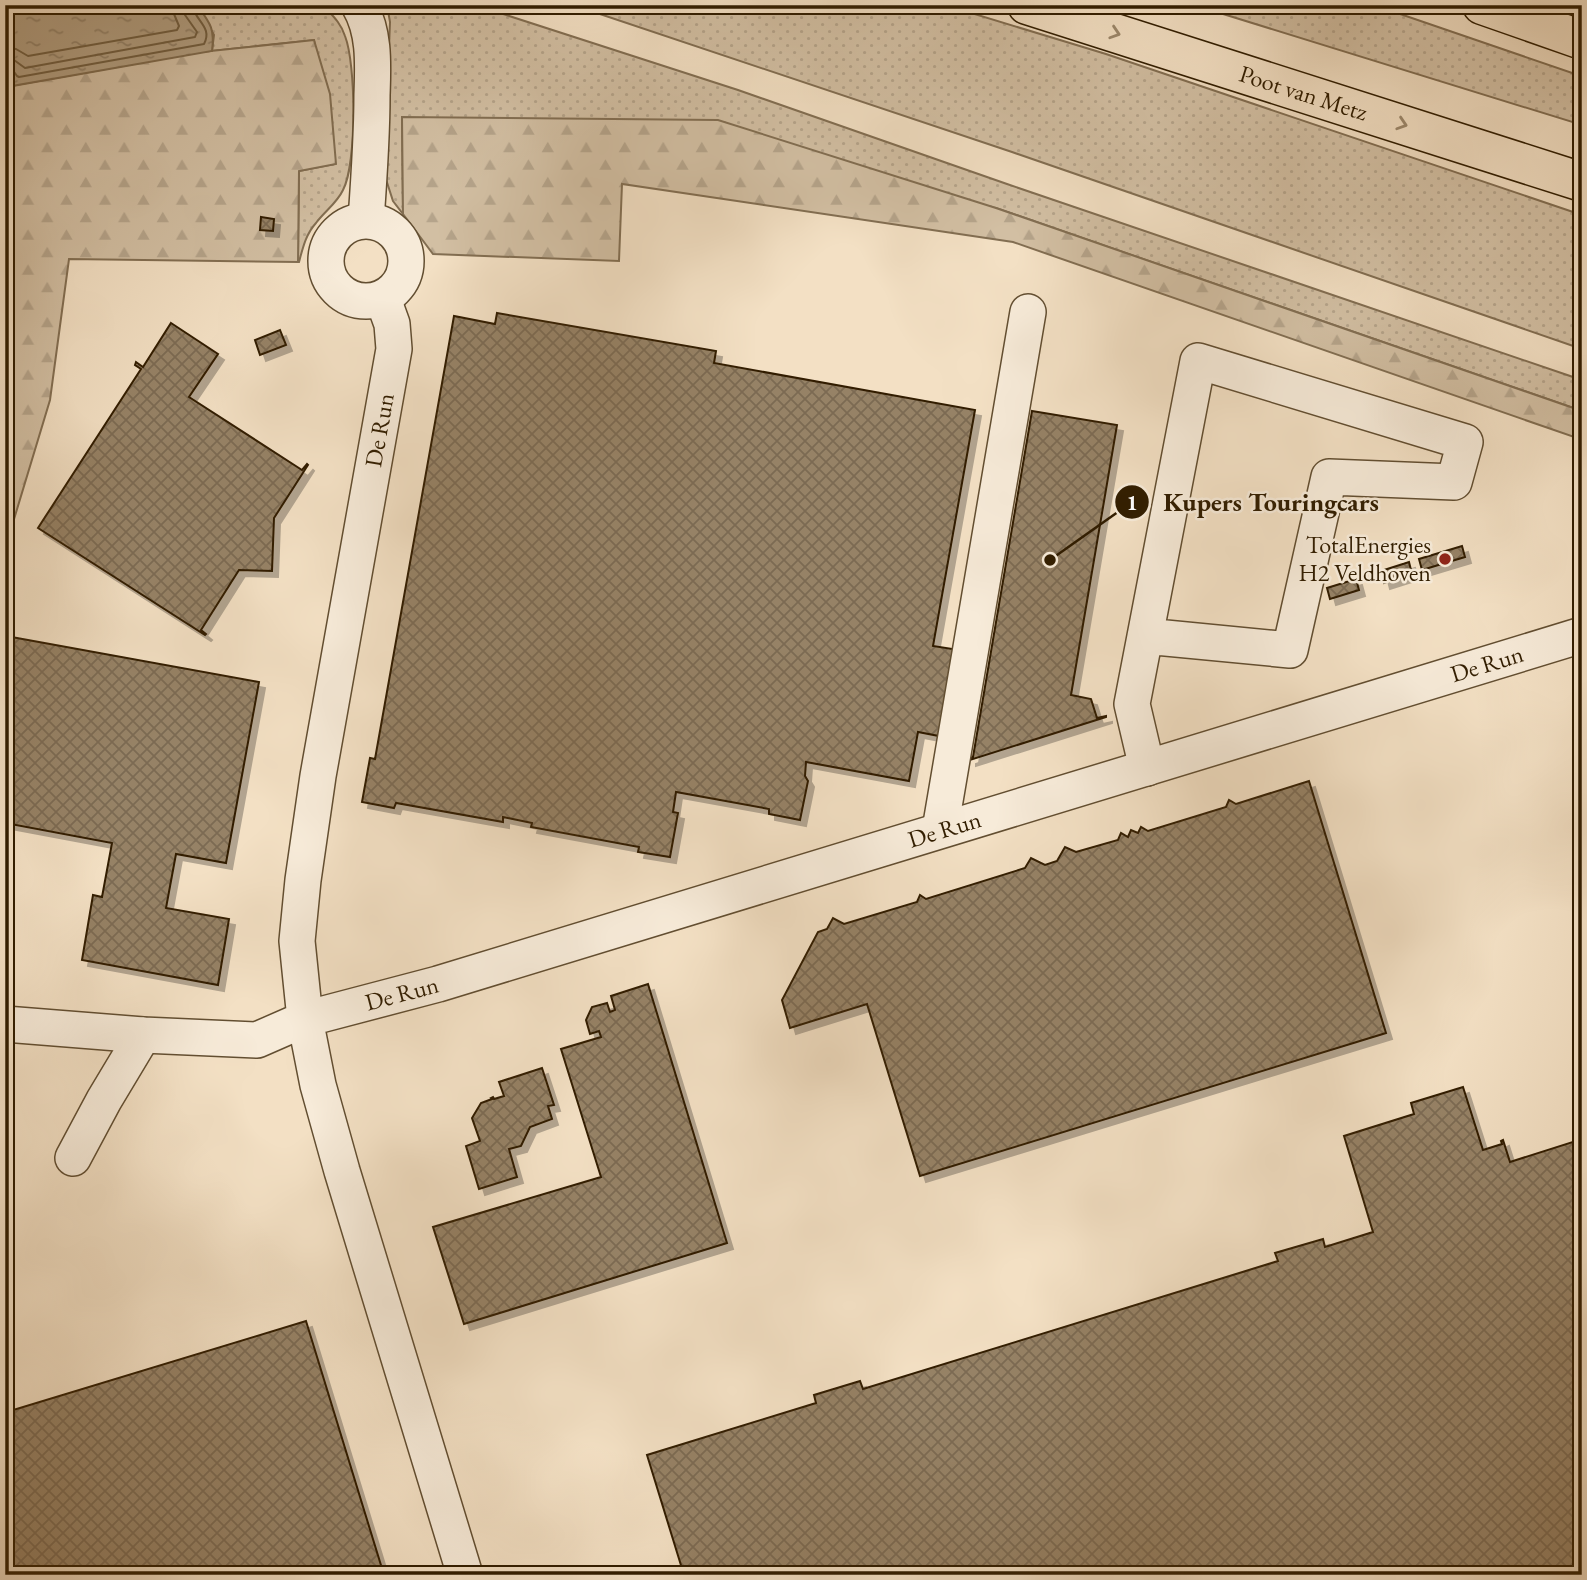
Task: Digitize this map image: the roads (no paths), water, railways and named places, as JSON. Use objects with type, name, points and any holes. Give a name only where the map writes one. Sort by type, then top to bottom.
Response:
[{"type":"highway","name":"Poot van Metz","points":[[1027,5],[1582,182]]},
{"type":"highway","points":[[1482,5],[1582,40]]},
{"type":"street","points":[[359,5],[365,15],[372,43],[372,132],[366,220]]},
{"type":"street","points":[[366,220],[384,225],[398,236],[406,253],[406,271],[398,287],[383,299],[361,302],[340,293],[327,274],[326,251],[335,235],[349,225],[366,220]]},
{"type":"street","name":"De Run","points":[[383,299],[392,324],[394,349],[318,776],[303,880],[298,941],[305,1019],[318,1085],[465,1575]]},
{"type":"street","points":[[940,830],[1028,312]]},
{"type":"street","points":[[1145,636],[1290,650],[1329,477],[1454,482],[1465,442],[1198,360],[1145,636],[1132,704],[1147,768]]},
{"type":"street","name":"De Run","points":[[5,1024],[143,1035],[257,1040],[305,1019],[438,984],[1582,635]]},
{"type":"street","points":[[73,1158],[143,1035]]},
{"type":"water","points":[[5,5],[197,5],[210,26],[213,37],[212,51],[12,86],[5,65]]},
{"type":"place","name":"TotalEnergies H2 Veldhoven","points":[[1445,559]]},
{"type":"place","name":"Kupers Touringcars","points":[[1050,560]]}]
